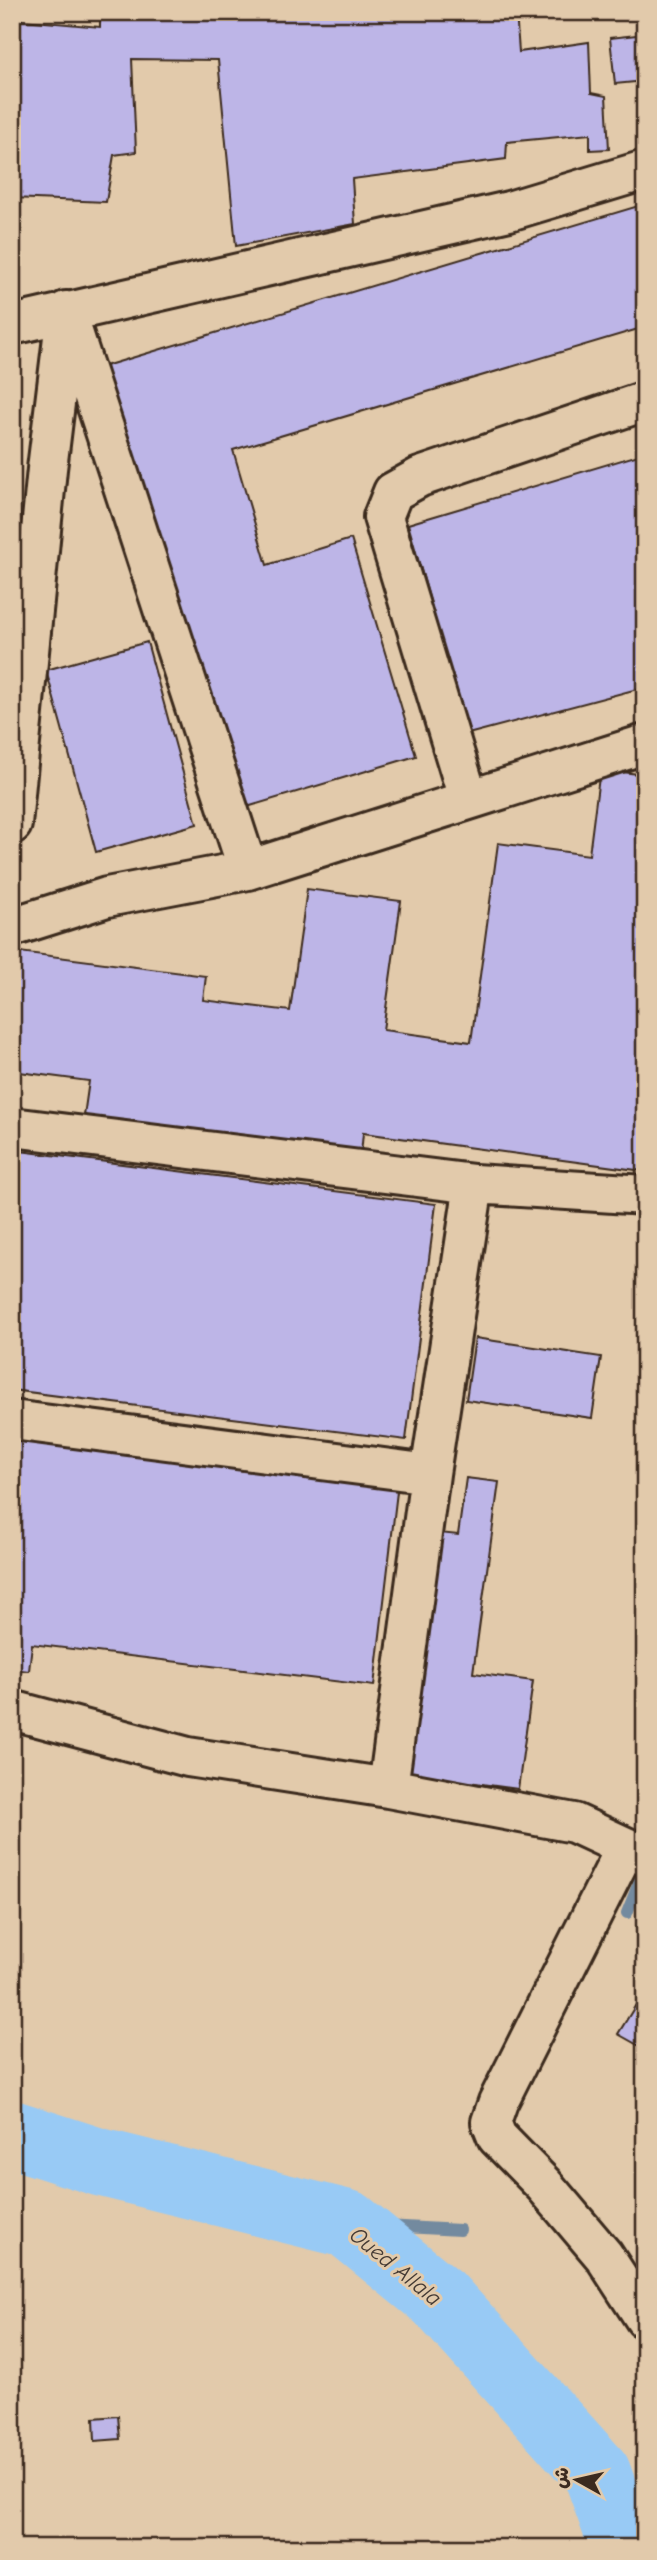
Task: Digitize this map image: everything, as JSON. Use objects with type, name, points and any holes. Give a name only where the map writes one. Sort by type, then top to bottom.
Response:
[{"type":"street","points":[[12,325],[509,211],[645,170]]},
{"type":"street","points":[[12,824],[18,713],[66,312]]},
{"type":"street","points":[[66,312],[248,870]]},
{"type":"street","points":[[468,798],[383,517],[393,492],[420,477],[645,401]]},
{"type":"street","points":[[12,927],[107,897],[248,870],[645,744]]},
{"type":"street","points":[[12,1127],[474,1184],[645,1195]]},
{"type":"street","points":[[388,1788],[430,1474],[474,1184]]},
{"type":"street","points":[[12,1420],[430,1474]]},
{"type":"street","points":[[12,1710],[188,1757],[388,1788],[574,1823],[635,1851],[498,2102],[491,2122],[497,2137],[544,2185],[604,2256],[645,2319]]},
{"type":"building","points":[[100,12],[516,12],[519,52],[589,42],[591,93],[606,96],[609,149],[590,150],[590,134],[507,142],[506,159],[352,179],[355,224],[236,246],[218,60],[132,59],[136,152],[114,155],[106,202],[12,198],[12,19],[100,27]]},
{"type":"building","points":[[645,34],[645,81],[615,84],[610,38]]},
{"type":"building","points":[[645,204],[645,327],[233,450],[267,565],[351,539],[416,756],[237,810],[105,366]]},
{"type":"building","points":[[645,453],[645,687],[468,734],[408,524]]},
{"type":"building","points":[[147,642],[197,824],[96,852],[46,670]]},
{"type":"building","points":[[600,769],[645,775],[644,1171],[363,1133],[361,1154],[84,1116],[89,1081],[12,1071],[12,1008],[20,952],[206,976],[203,1000],[290,1011],[307,889],[401,901],[383,1030],[471,1042],[498,843],[589,855]]},
{"type":"building","points":[[12,1150],[436,1204],[406,1440],[12,1390]]},
{"type":"building","points":[[475,1338],[601,1357],[592,1418],[466,1400]]},
{"type":"building","points":[[12,1436],[398,1483],[374,1686],[32,1644],[29,1671],[12,1669]]},
{"type":"building","points":[[466,1478],[499,1482],[473,1673],[533,1681],[518,1789],[408,1774],[440,1533],[458,1535]]},
{"type":"building","points":[[645,1990],[645,2049],[618,2034]]},
{"type":"building","points":[[118,2416],[120,2439],[95,2441],[94,2418]]},
{"type":"waterway","points":[[627,1913],[645,1868]]},
{"type":"waterway","name":"Oued Allala","points":[[12,2134],[99,2162],[348,2224],[439,2298],[597,2473],[624,2548]]},
{"type":"waterway","points":[[348,2224],[460,2230]]}]
